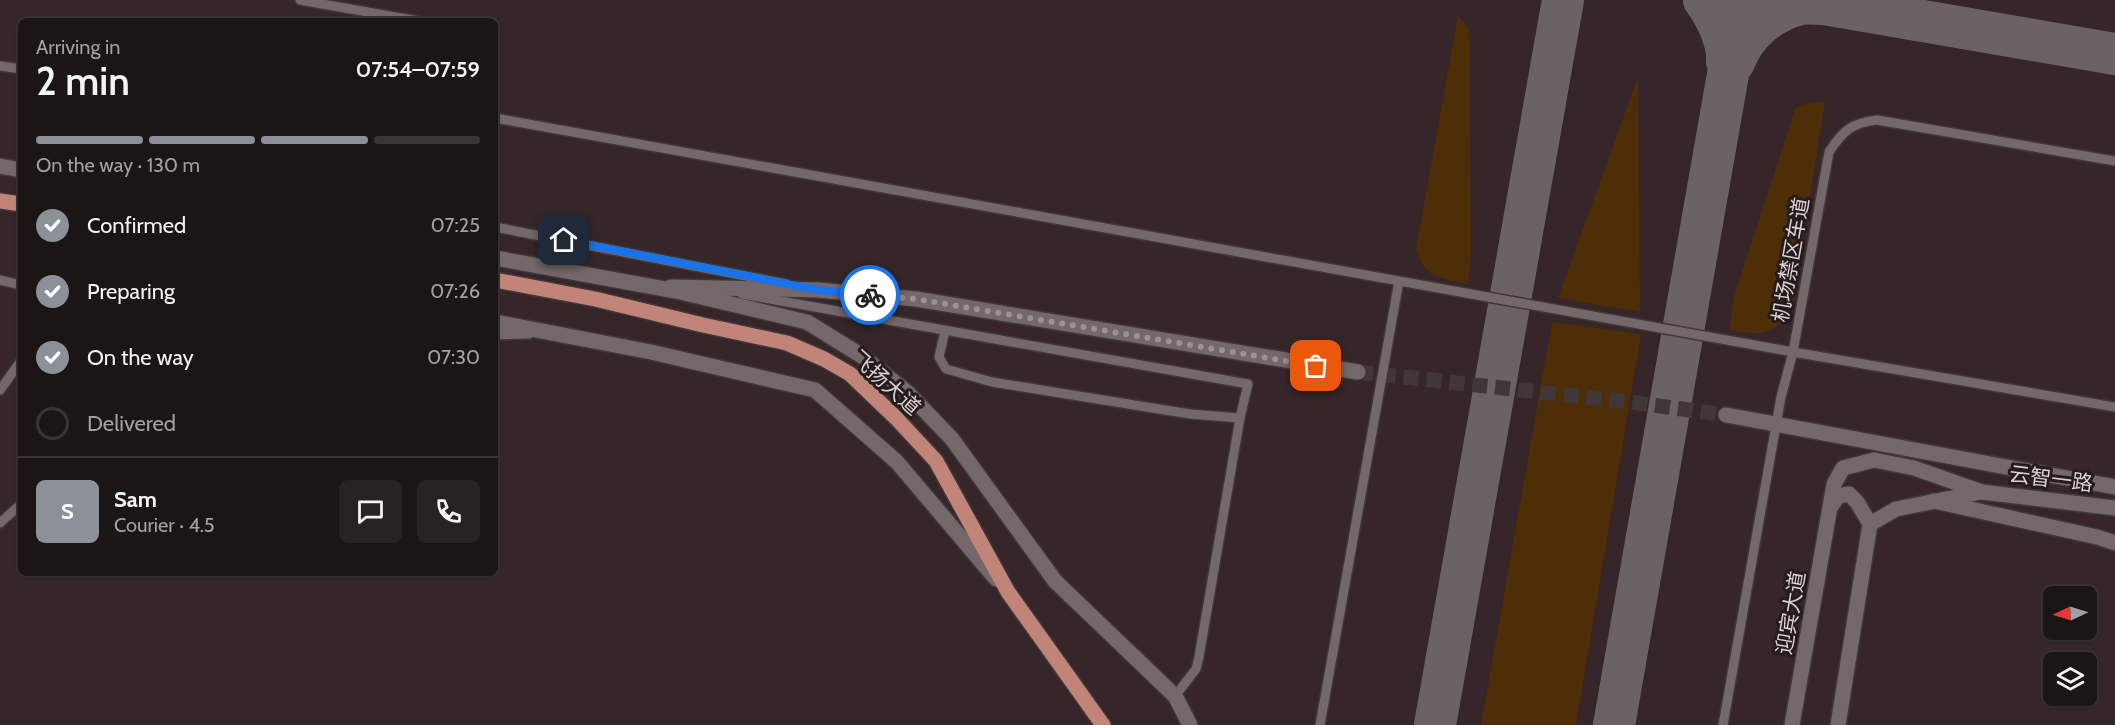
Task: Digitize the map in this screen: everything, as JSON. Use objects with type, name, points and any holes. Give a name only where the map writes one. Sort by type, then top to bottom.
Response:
[{"type":"main road","points":[[0,201],[18,204]]},
{"type":"main road","name":"飞扬大道","points":[[500,280],[595,299],[787,343],[824,359],[850,374],[936,461],[1008,592],[1103,725]]},
{"type":"street","points":[[0,166],[18,169]]},
{"type":"street","points":[[498,259],[651,286],[807,322],[862,356],[907,392],[952,439],[1055,581],[1175,696],[1190,725]]},
{"type":"street","points":[[651,286],[818,290],[916,299],[1358,372]]},
{"type":"street","points":[[498,322],[651,352],[815,390],[897,462],[1008,592]]},
{"type":"street","points":[[1726,415],[2115,487]]},
{"type":"street","name":"迎宾大道","points":[[1792,725],[1834,484],[1843,468],[1874,460],[1914,468],[1982,492]]},
{"type":"street","points":[[1870,524],[1896,509],[1982,492]]},
{"type":"street","name":"云智一路","points":[[1982,492],[2115,508]]},
{"type":"street","points":[[1830,508],[1838,496],[1849,494],[1857,502],[1870,524],[1838,725]]},
{"type":"street","points":[[1934,501],[2115,543]]},
{"type":"lane","points":[[300,0],[401,18]]},
{"type":"lane","points":[[0,66],[18,69]]},
{"type":"lane","points":[[498,119],[1793,352],[1781,397],[1723,725]]},
{"type":"lane","name":"机场禁区车道","points":[[2115,161],[1877,120],[1860,122],[1842,133],[1828,152],[1793,352],[2115,407]]},
{"type":"lane","points":[[498,228],[818,290]]},
{"type":"lane","points":[[0,280],[18,284]]},
{"type":"lane","points":[[1320,725],[1399,281]]},
{"type":"lane","points":[[717,287],[741,294],[1248,384],[1196,669],[1175,696]]},
{"type":"lane","points":[[945,331],[939,357],[946,369],[992,382],[1190,414],[1240,418]]},
{"type":"lane","points":[[498,335],[552,333]]},
{"type":"lane","points":[[0,390],[18,365]]},
{"type":"lane","points":[[0,523],[18,507]]},
{"type":"shaded area","points":[[0,0],[2115,0],[2115,725],[0,725]]},
{"type":"shaded area","points":[[1458,15],[1469,30],[1471,251],[1468,284],[1435,276],[1429,272],[1416,249]]},
{"type":"shaded area","points":[[1638,77],[1640,312],[1558,298]]},
{"type":"shaded area","points":[[1825,102],[1792,309],[1780,324],[1766,332],[1749,333],[1730,330],[1733,300],[1795,109],[1804,104]]},
{"type":"shaded area","points":[[1552,322],[1641,334],[1576,725],[1481,725]]},
{"type":"taxiway","points":[[1435,725],[1563,0]]},
{"type":"taxiway","points":[[1704,0],[1720,29],[1726,45],[1727,61]]},
{"type":"taxiway","points":[[1614,725],[1741,0]]},
{"type":"taxiway","points":[[1801,0],[2115,54]]},
{"type":"taxiway","points":[[1734,62],[1752,33],[1769,18],[1801,4],[1825,4],[1818,2]]},
{"type":"tunnel","points":[[1358,372],[1726,415]]},
{"type":"way so far","points":[[870,295],[916,299],[1316,366]]},
{"type":"route","points":[[564,240],[818,290],[870,295]]}]
